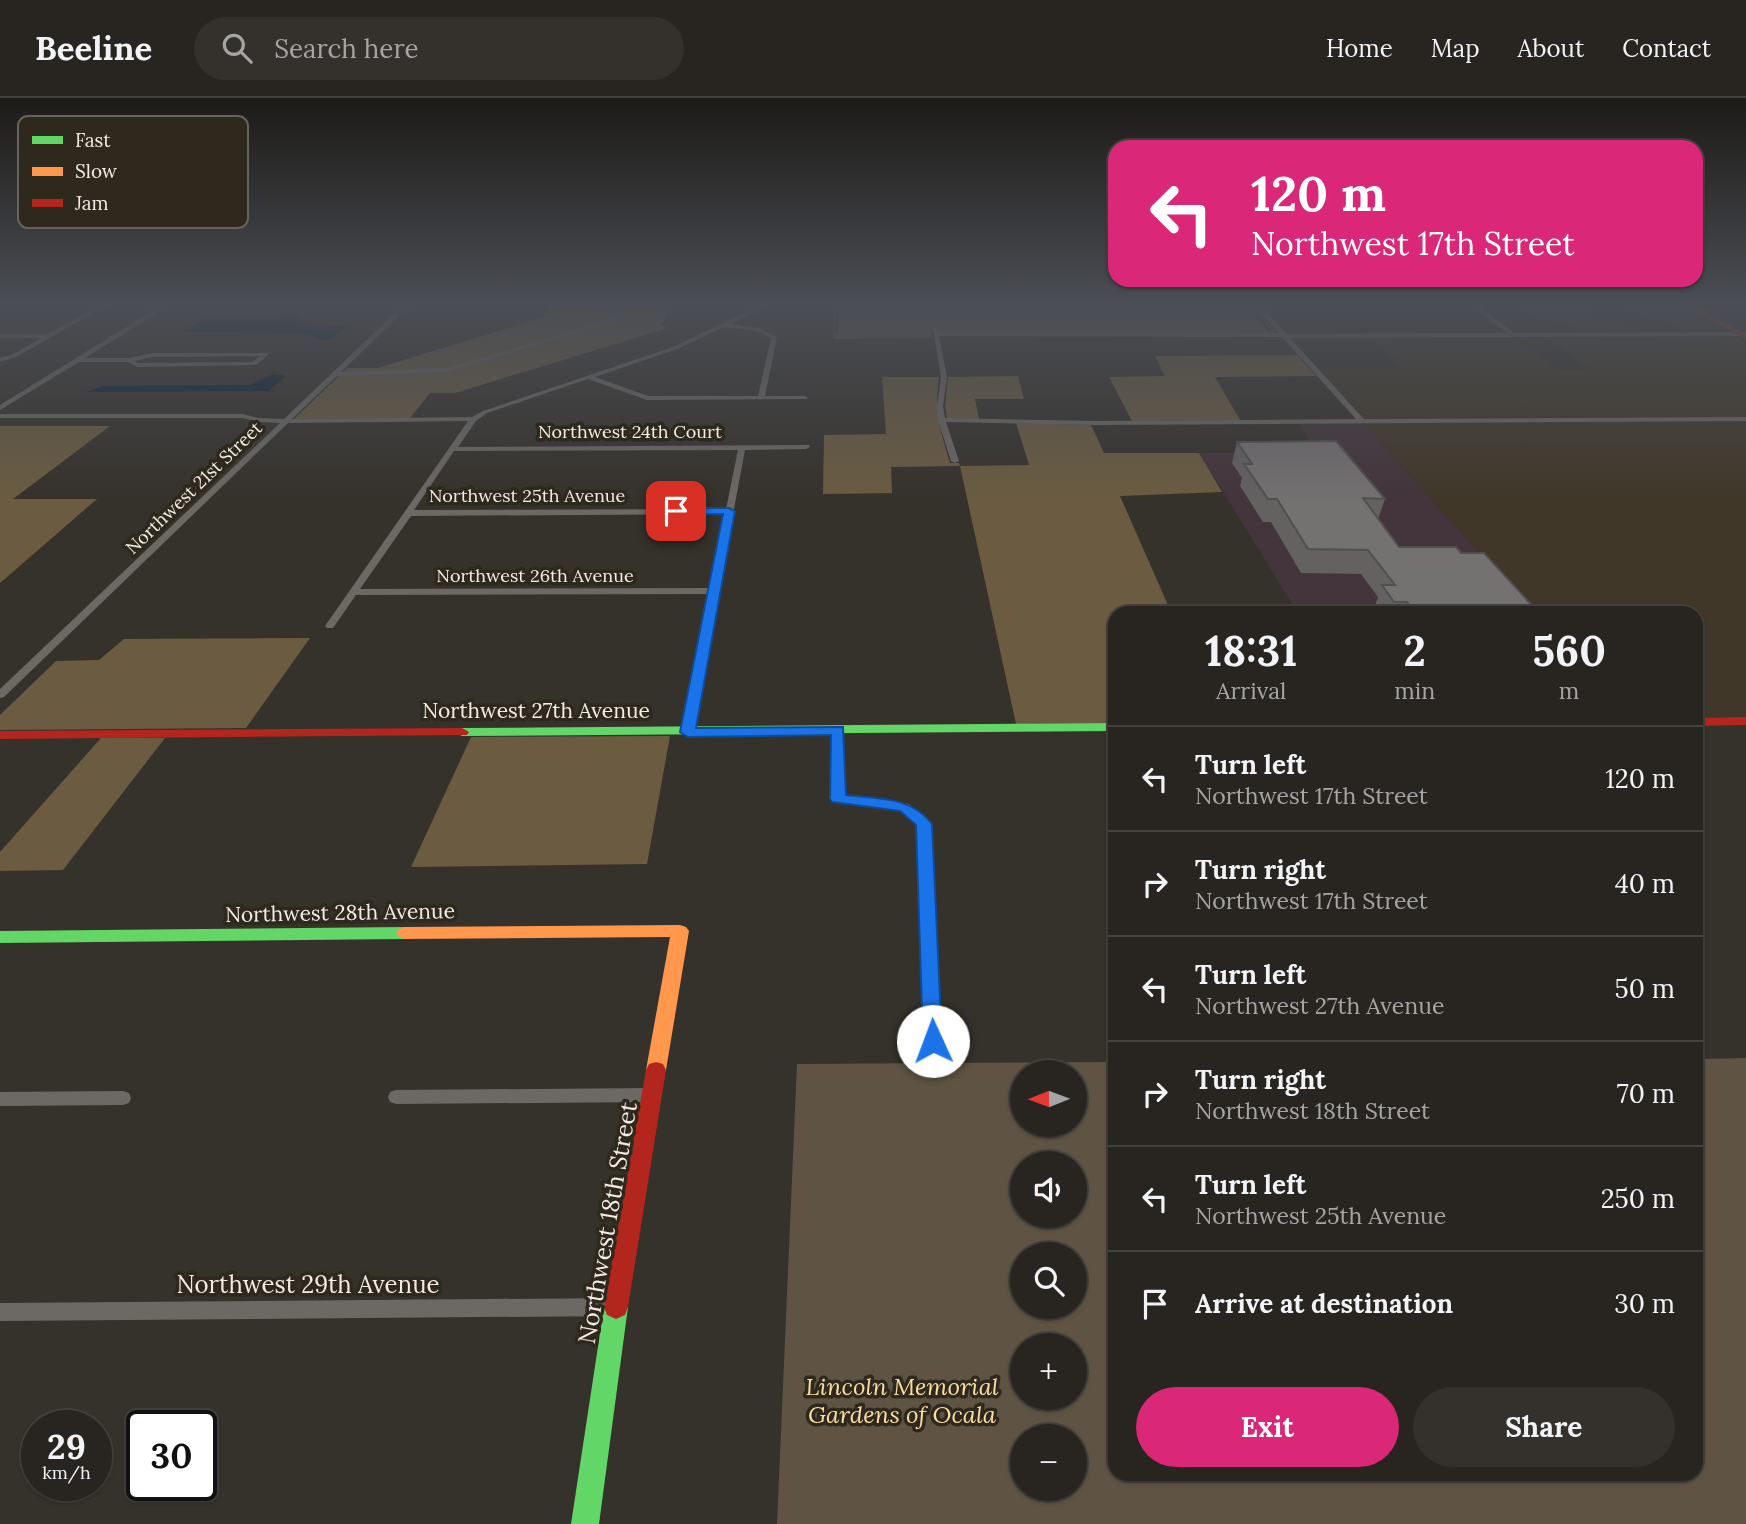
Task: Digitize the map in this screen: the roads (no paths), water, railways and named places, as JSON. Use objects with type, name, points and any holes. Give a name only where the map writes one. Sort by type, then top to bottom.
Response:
[{"type":"main road","points":[[1703,722],[1746,721]]},
{"type":"main road","name":"Northwest 27th Avenue","points":[[0,735],[1108,727]]},
{"type":"main road","name":"Northwest 28th Avenue","points":[[0,937],[680,931]]},
{"type":"main road","name":"Northwest 18th Street","points":[[585,1524],[616,1307],[680,931]]},
{"type":"street","points":[[0,408],[62,370]]},
{"type":"street","name":"Northwest 21st Street","points":[[0,695],[341,370]]},
{"type":"street","points":[[336,374],[422,373],[445,370]]},
{"type":"street","points":[[330,626],[473,419],[485,412],[611,370]]},
{"type":"street","points":[[761,399],[767,370]]},
{"type":"street","points":[[943,370],[940,406],[955,461]]},
{"type":"street","points":[[1315,370],[1361,420]]},
{"type":"street","points":[[588,377],[647,398],[805,398]]},
{"type":"street","points":[[0,416],[243,416],[287,421],[473,419]]},
{"type":"street","points":[[942,420],[1110,423],[1746,419]]},
{"type":"street","name":"Northwest 24th Court","points":[[454,449],[806,447]]},
{"type":"street","points":[[688,732],[743,448]]},
{"type":"street","name":"Northwest 25th Avenue","points":[[409,513],[729,511]]},
{"type":"street","name":"Northwest 26th Avenue","points":[[355,592],[715,591]]},
{"type":"street","points":[[838,730],[838,799],[905,807],[924,824],[933,1041]]},
{"type":"street","points":[[396,1097],[653,1095]]},
{"type":"street","points":[[0,1099],[123,1098]]},
{"type":"street","name":"Northwest 29th Avenue","points":[[0,1312],[616,1307]]},
{"type":"water","points":[[273,374],[286,376],[269,391],[87,392],[104,386],[250,385]]},
{"type":"park label","name":"Lincoln Memorial Gardens of Ocala","points":[[902,1401]]}]
